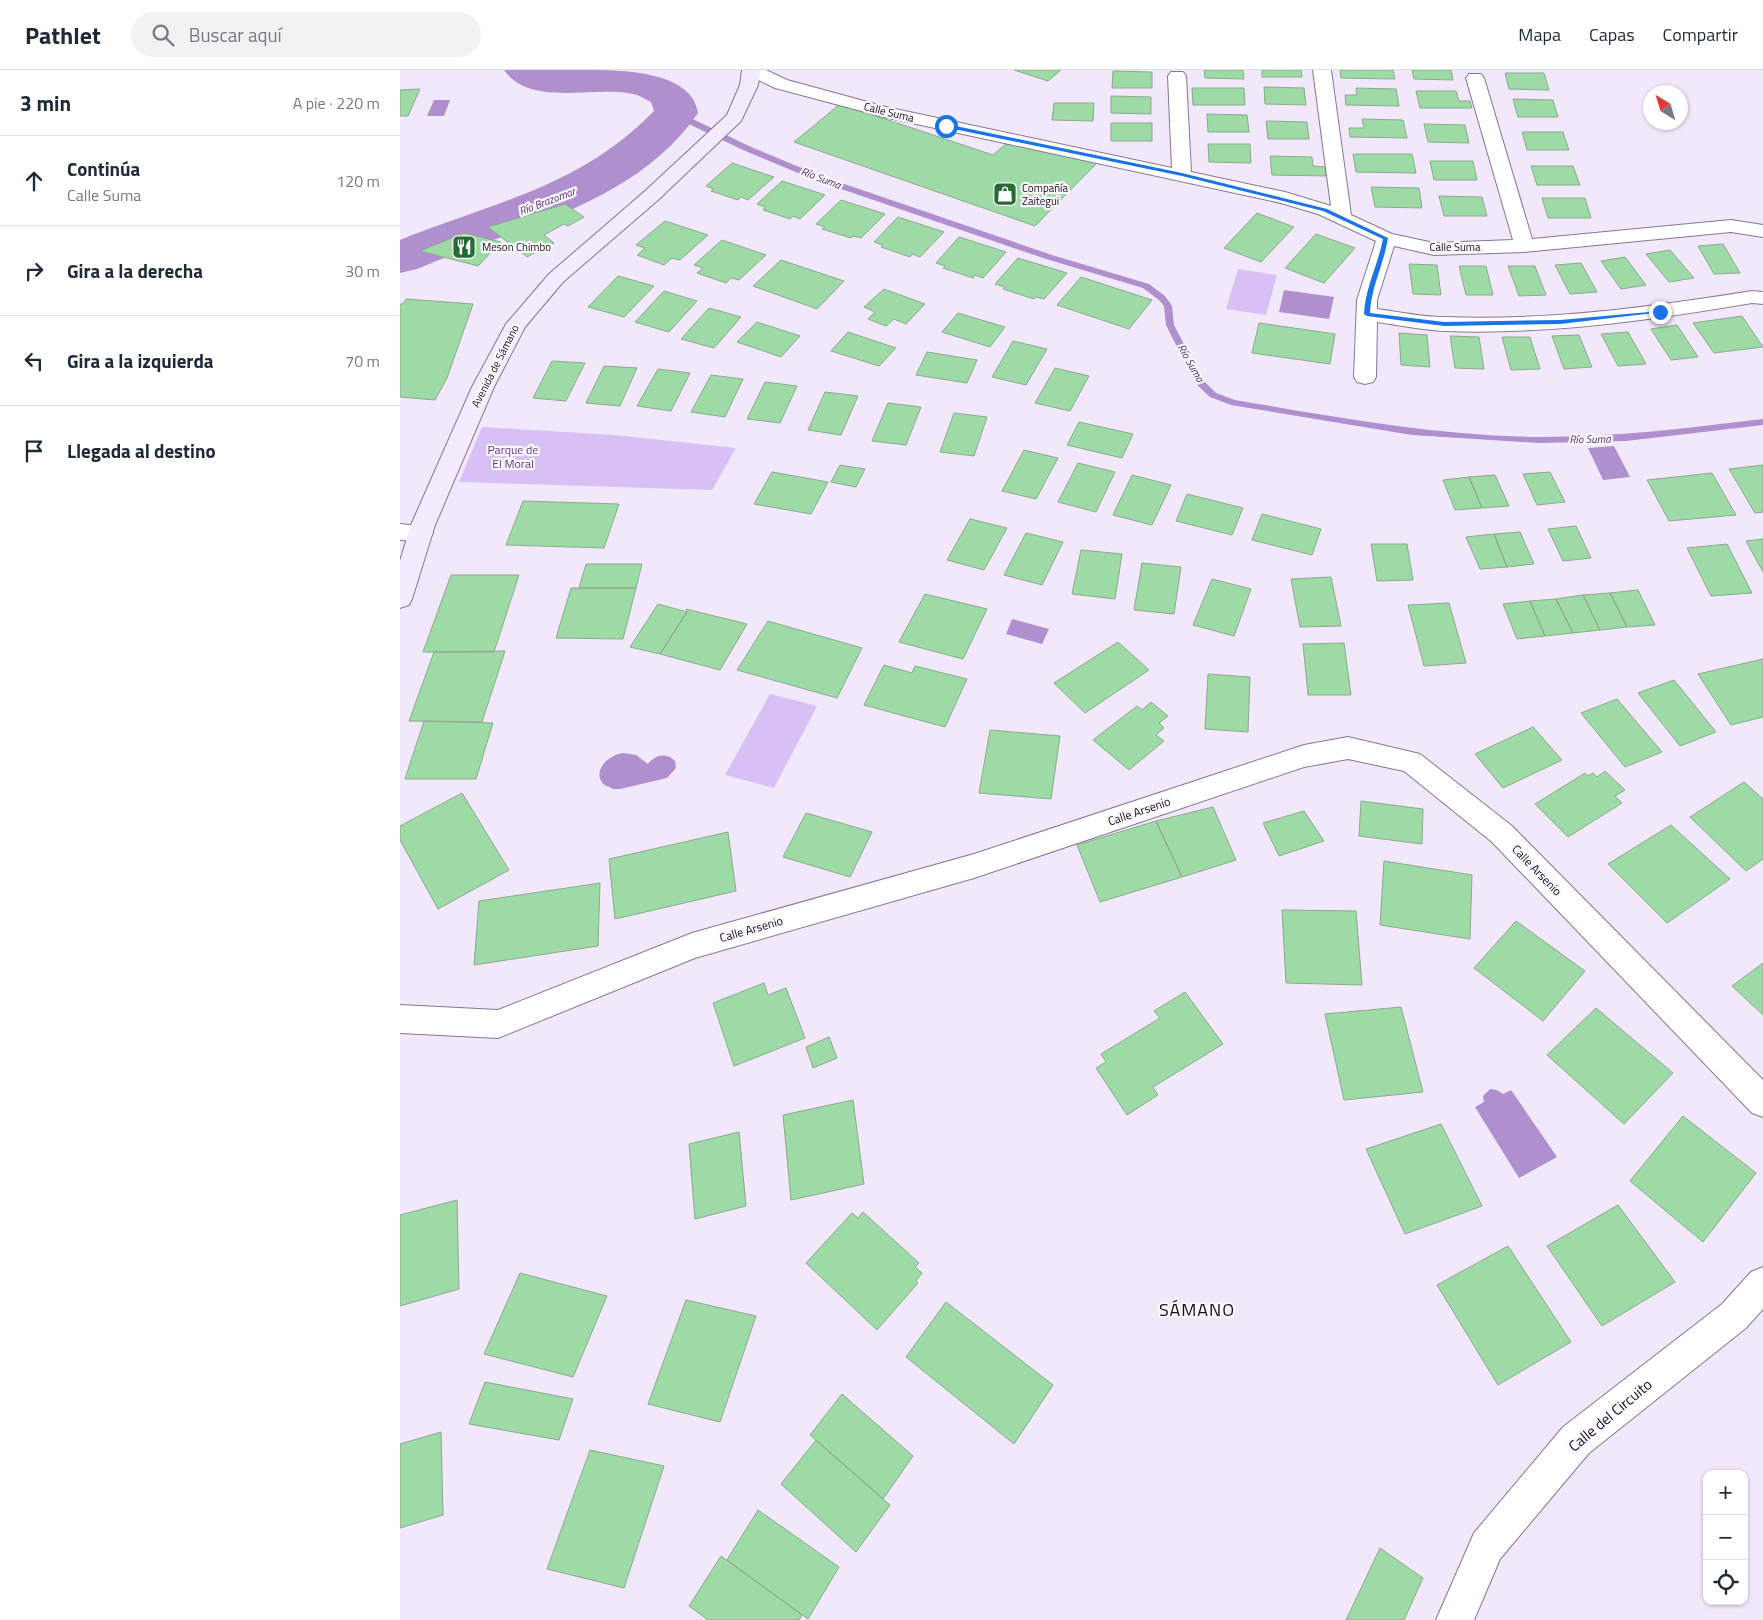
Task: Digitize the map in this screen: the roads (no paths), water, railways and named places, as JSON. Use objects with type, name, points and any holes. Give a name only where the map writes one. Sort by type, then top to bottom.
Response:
[{"type":"street","name":"Avenida de Sámano","points":[[400,599],[410,532],[516,324],[556,278],[651,196],[709,143],[735,116],[749,85],[751,70]]},
{"type":"street","name":"Calle Suma","points":[[751,70],[781,84],[884,112],[1285,198],[1325,210],[1386,238],[1434,249],[1524,246],[1731,226],[1763,230]]},
{"type":"street","points":[[1322,70],[1342,218]]},
{"type":"street","points":[[1177,76],[1182,175]]},
{"type":"street","points":[[1475,78],[1524,246]]},
{"type":"street","points":[[1365,377],[1367,300],[1383,254],[1386,238]]},
{"type":"street","points":[[1367,314],[1444,324],[1560,322],[1660,312],[1752,297],[1763,298]]},
{"type":"street","name":"Calle Arsenio","points":[[400,1019],[498,1024],[692,946],[974,866],[1304,756],[1348,748],[1411,762],[1502,834],[1763,1102]]},
{"type":"street","name":"Calle del Circuito","points":[[1455,1620],[1487,1546],[1576,1440],[1734,1316],[1763,1284]]},
{"type":"waterway","name":"Río Brazomar","points":[[400,258],[548,202],[584,186],[617,166],[648,142],[676,113],[674,105],[666,93],[640,82],[610,79],[550,79],[537,76],[525,70]]},
{"type":"waterway","name":"Río Suma","points":[[675,114],[746,148],[818,178],[1049,257],[1146,286],[1162,298],[1168,306],[1170,325],[1198,381],[1213,395],[1234,403],[1412,432],[1539,440],[1626,438],[1763,422]]},
{"type":"place","name":"Compañía Zaitegui","points":[[1005,194]]},
{"type":"place","name":"Meson Chimbo","points":[[464,247]]},
{"type":"district","name":"SÁMANO","points":[[1197,1309]]},
{"type":"park label","name":"Parque de El Moral","points":[[513,456]]}]
